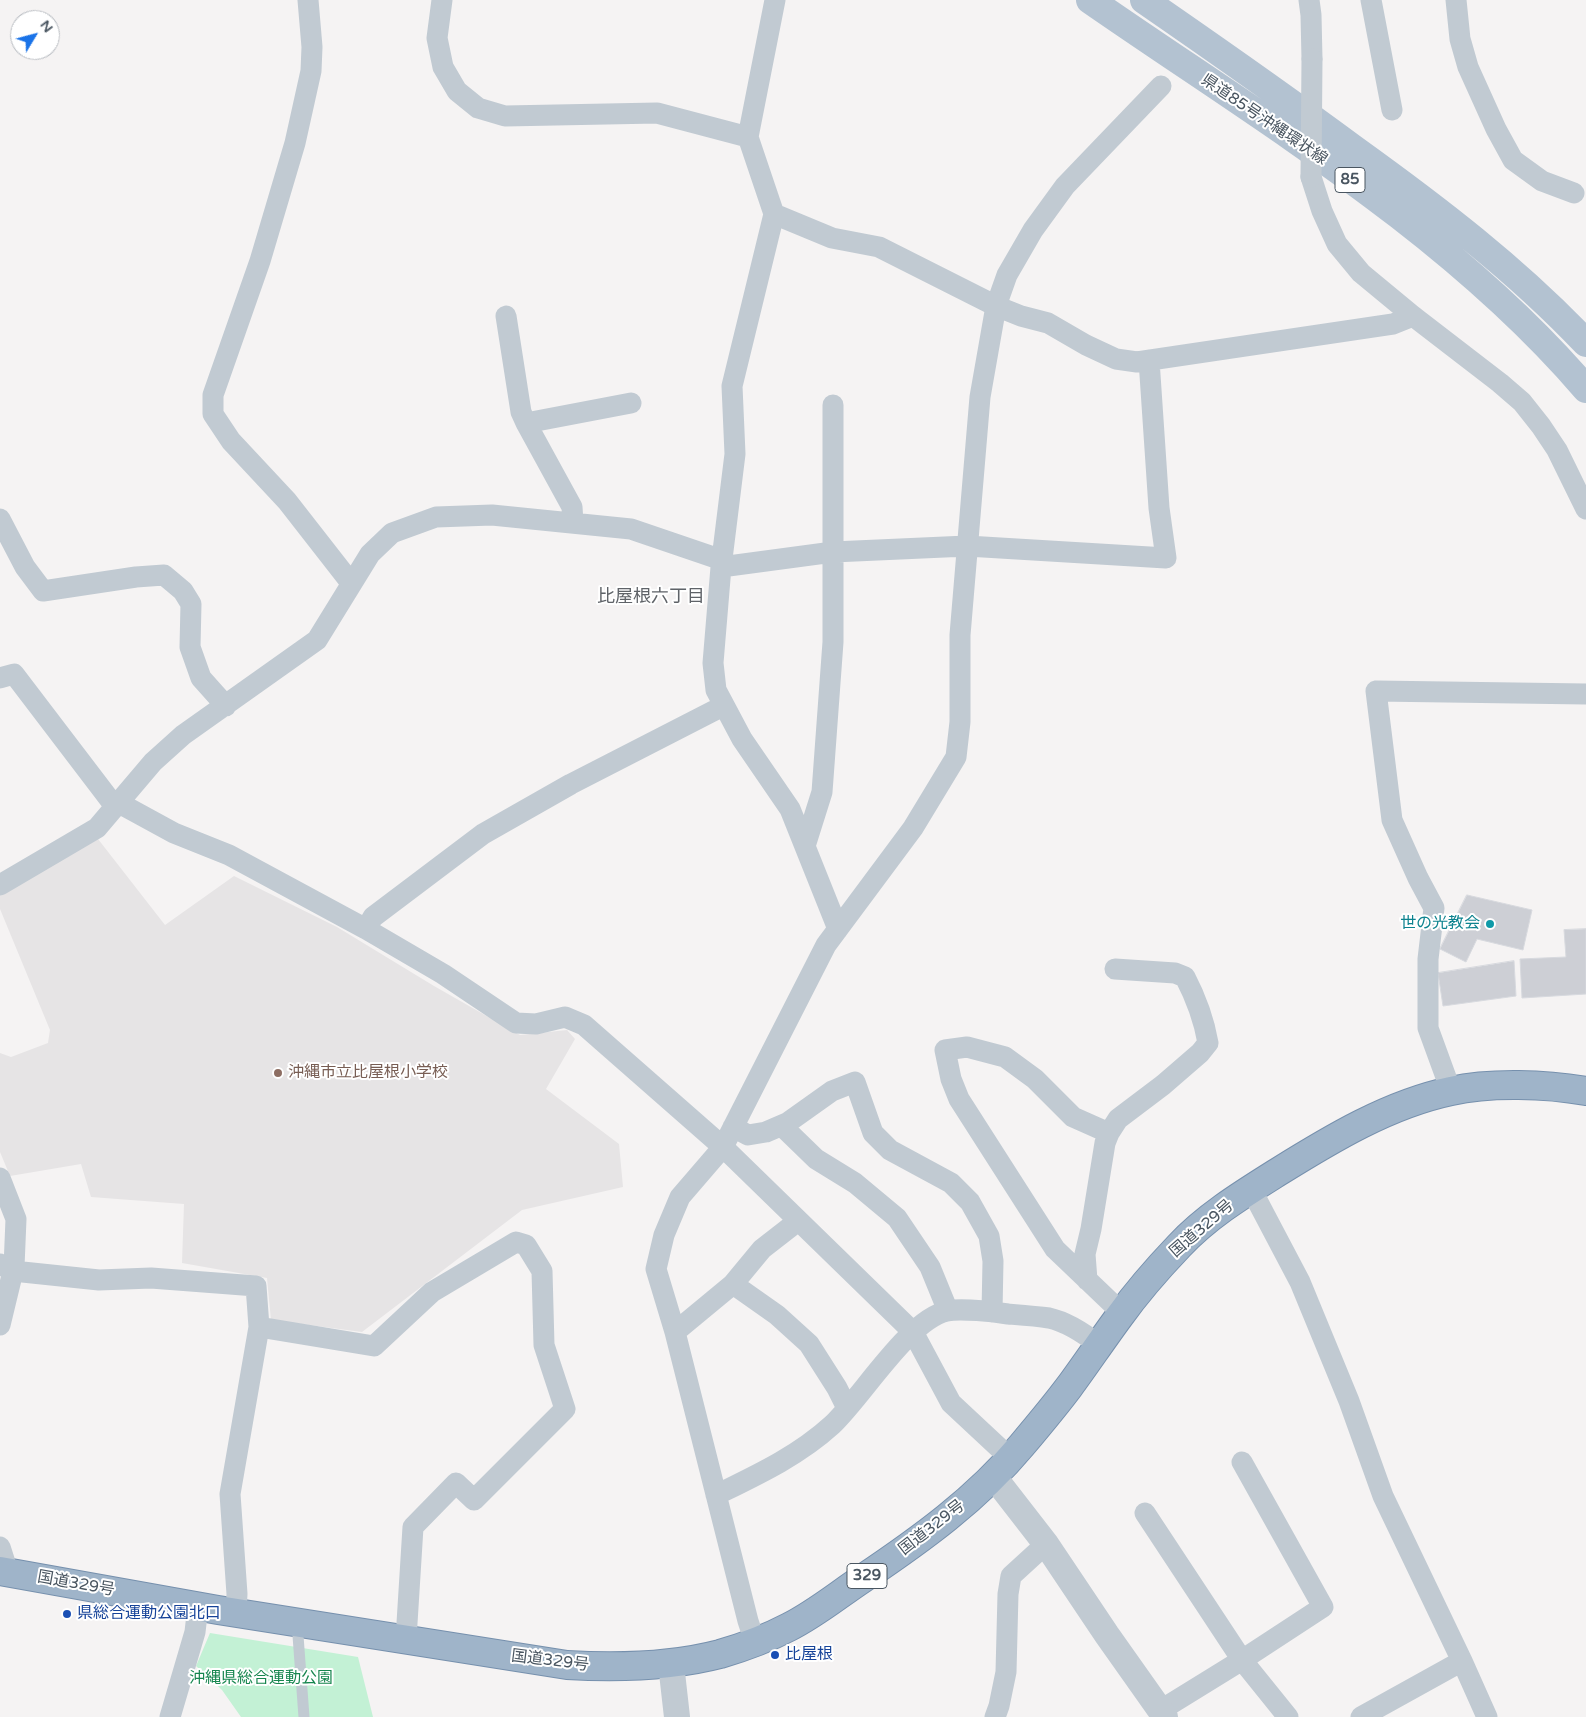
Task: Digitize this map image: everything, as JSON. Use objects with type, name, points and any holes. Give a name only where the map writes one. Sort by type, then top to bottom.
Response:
[{"type":"highway","name":"国道329号","points":[[4,1572],[198,1606],[532,1661],[567,1665],[601,1667],[672,1664],[723,1653],[790,1627],[909,1548],[950,1516],[1002,1468],[1068,1388],[1122,1313],[1180,1244],[1215,1214],[1251,1189],[1358,1126],[1411,1103],[1452,1091],[1513,1085],[1586,1090]]},
{"type":"main road","name":"県道85号沖縄環状線","points":[[1090,0],[1339,172],[1411,225],[1494,295],[1565,364],[1586,389]]},
{"type":"main road","name":"県道85号沖縄環状線","points":[[1144,0],[1254,76],[1449,219],[1520,277],[1586,343]]},
{"type":"street","points":[[308,0],[312,47],[311,71],[295,143],[260,261],[213,395],[213,414],[231,441],[287,501],[351,583]]},
{"type":"street","points":[[442,0],[437,38],[443,68],[457,91],[478,108],[505,116],[657,113],[748,137]]},
{"type":"street","points":[[775,0],[748,137],[774,214],[732,386],[735,454],[713,663],[716,690],[723,706],[742,739],[790,809],[838,929]]},
{"type":"street","points":[[1308,0],[1311,15],[1312,59],[1310,177],[1322,211],[1337,244],[1361,273],[1413,316],[1500,382],[1522,402],[1557,450],[1586,509]]},
{"type":"street","points":[[1371,0],[1392,110]]},
{"type":"street","points":[[1456,0],[1460,38],[1468,67],[1496,130],[1513,160],[1542,181],[1574,193]]},
{"type":"street","points":[[755,1642],[656,1269],[664,1235],[680,1197],[723,1147],[826,945],[914,828],[956,757],[960,722],[960,634],[980,397],[996,306],[1007,275],[1033,230],[1065,186],[1161,86]]},
{"type":"street","points":[[774,214],[832,238],[880,247],[996,306],[1021,316],[1048,323],[1086,345],[1116,359],[1137,362],[1393,324],[1413,316]]},
{"type":"street","points":[[506,316],[521,412],[572,507],[573,523]]},
{"type":"street","points":[[0,885],[97,828],[153,762],[183,735],[317,640],[370,554],[392,533],[436,517],[492,515],[631,529],[722,564],[833,552],[967,546],[1166,558],[1159,508],[1149,360]]},
{"type":"street","points":[[526,423],[631,403]]},
{"type":"street","points":[[805,846],[822,792],[833,642],[833,405]]},
{"type":"street","points":[[0,519],[26,567],[44,590],[164,575],[183,591],[191,604],[190,647],[201,678],[226,706]]},
{"type":"street","points":[[0,678],[14,674],[110,800],[174,833],[229,855],[366,928],[443,974],[516,1023],[536,1024],[565,1017],[584,1025],[723,1147],[913,1332],[952,1403],[1002,1468],[1046,1544],[1107,1635],[1163,1713],[1324,1607],[1242,1462]]},
{"type":"street","points":[[1452,1091],[1428,1028],[1428,959],[1434,908],[1418,878],[1392,820],[1376,691],[1586,694]]},
{"type":"street","points":[[366,928],[373,917],[482,834],[571,784],[723,706]]},
{"type":"street","points":[[1087,1280],[1085,1254],[1105,1143],[1109,1133],[1118,1119],[1200,1054],[1208,1043],[1205,1026],[1185,977],[1176,974],[1115,969]]},
{"type":"street","points":[[1109,1133],[1073,1117],[1035,1079],[1005,1057],[967,1047],[945,1050],[951,1079],[959,1098],[1055,1249],[1122,1313]]},
{"type":"street","points":[[733,1127],[748,1135],[766,1132],[796,1118],[832,1091],[855,1082],[873,1133],[890,1150],[951,1183],[970,1202],[989,1236],[994,1262],[992,1312]]},
{"type":"street","points":[[782,1126],[816,1160],[855,1183],[897,1218],[930,1267],[948,1311]]},
{"type":"street","points":[[0,1178],[16,1219],[7,1268],[0,1325]]},
{"type":"street","points":[[1251,1189],[1300,1282],[1349,1401],[1383,1496],[1487,1717]]},
{"type":"street","points":[[674,1332],[734,1284],[762,1249],[798,1220]]},
{"type":"street","points":[[259,1327],[374,1346],[432,1292],[516,1242],[526,1245],[542,1271],[544,1346],[565,1410],[474,1500],[456,1483],[413,1527],[406,1639]]},
{"type":"street","points":[[7,1268],[100,1280],[152,1278],[256,1286],[259,1327],[230,1494],[237,1594],[236,1612]]},
{"type":"street","points":[[734,1284],[777,1315],[809,1344],[837,1388],[847,1408]]},
{"type":"street","points":[[716,1495],[772,1468],[802,1450],[833,1424],[913,1332],[930,1318],[948,1311],[992,1312],[1051,1318],[1083,1333],[1099,1345]]},
{"type":"street","points":[[1145,1513],[1242,1660],[1288,1717]]},
{"type":"street","points":[[995,1717],[1006,1672],[1008,1594],[1011,1576],[1046,1544]]},
{"type":"street","points":[[0,1547],[4,1572]]},
{"type":"street","points":[[170,1717],[196,1632],[198,1606]]},
{"type":"street","points":[[1361,1717],[1462,1661]]},
{"type":"street","points":[[672,1664],[676,1717]]},
{"type":"lane","points":[[297,1622],[304,1717]]},
{"type":"shaded area","name":"沖縄市立比屋根小学校","points":[[98,839],[165,925],[234,876],[337,927],[434,986],[520,1035],[567,1030],[575,1039],[546,1089],[619,1144],[623,1187],[522,1210],[362,1332],[271,1320],[267,1278],[182,1263],[184,1204],[91,1197],[81,1164],[10,1176],[0,1152],[0,1053],[11,1057],[48,1043],[50,1030],[0,909],[0,893]]},
{"type":"green space","name":"沖縄県総合運動公園","points":[[210,1633],[358,1657],[373,1717],[241,1717],[222,1690],[196,1666]]},
{"type":"building","name":"世の光教会","points":[[1467,895],[1532,910],[1523,950],[1477,939],[1466,962],[1440,949]]},
{"type":"building","points":[[1586,929],[1586,994],[1522,998],[1520,959],[1566,957],[1564,930]]},
{"type":"building","points":[[1514,961],[1516,996],[1443,1006],[1438,973]]},
{"type":"place","name":"世の光教会","points":[[1490,924]]},
{"type":"place","name":"沖縄市立比屋根小学校","points":[[278,1073]]},
{"type":"place","name":"県総合運動公園北口","points":[[67,1614]]},
{"type":"place","name":"比屋根","points":[[775,1655]]},
{"type":"district","name":"比屋根六丁目","points":[[651,597]]}]
